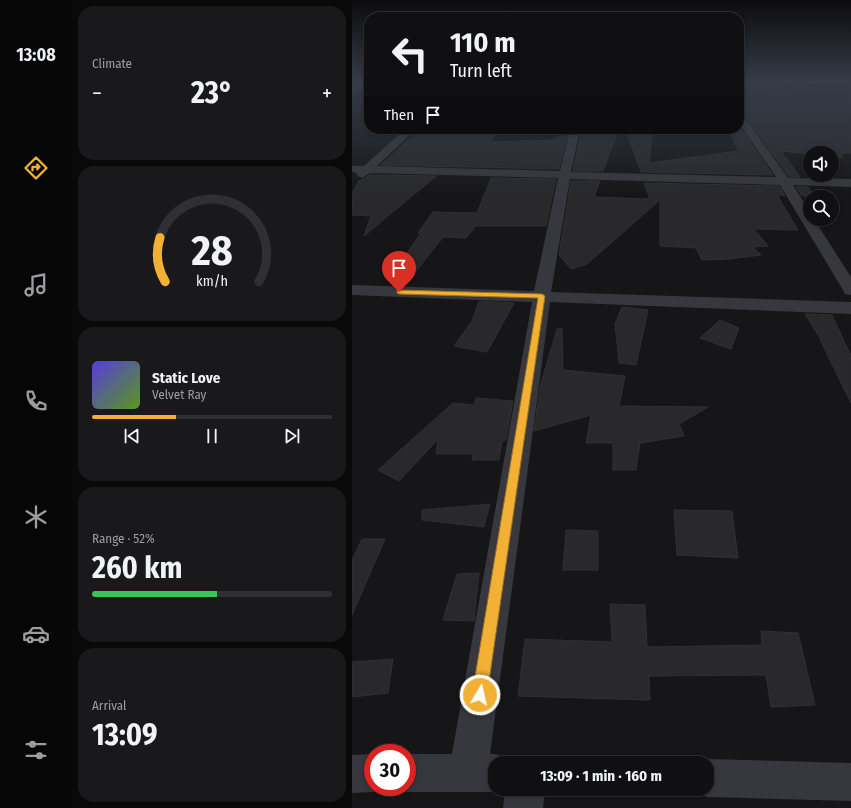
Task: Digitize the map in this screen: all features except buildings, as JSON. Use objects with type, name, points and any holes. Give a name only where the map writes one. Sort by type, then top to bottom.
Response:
[{"type":"street","points":[[744,123],[784,182],[851,290]]},
{"type":"street","points":[[352,184],[406,134]]},
{"type":"street","points":[[416,773],[481,772],[542,296],[564,175],[574,134]]},
{"type":"street","points":[[352,169],[851,184]]},
{"type":"street","points":[[352,290],[851,308]]},
{"type":"street","points":[[352,774],[364,773]]},
{"type":"street","points":[[714,778],[851,782]]},
{"type":"street","points":[[523,808],[524,796]]},
{"type":"route","points":[[399,292],[542,296],[480,695]]}]
